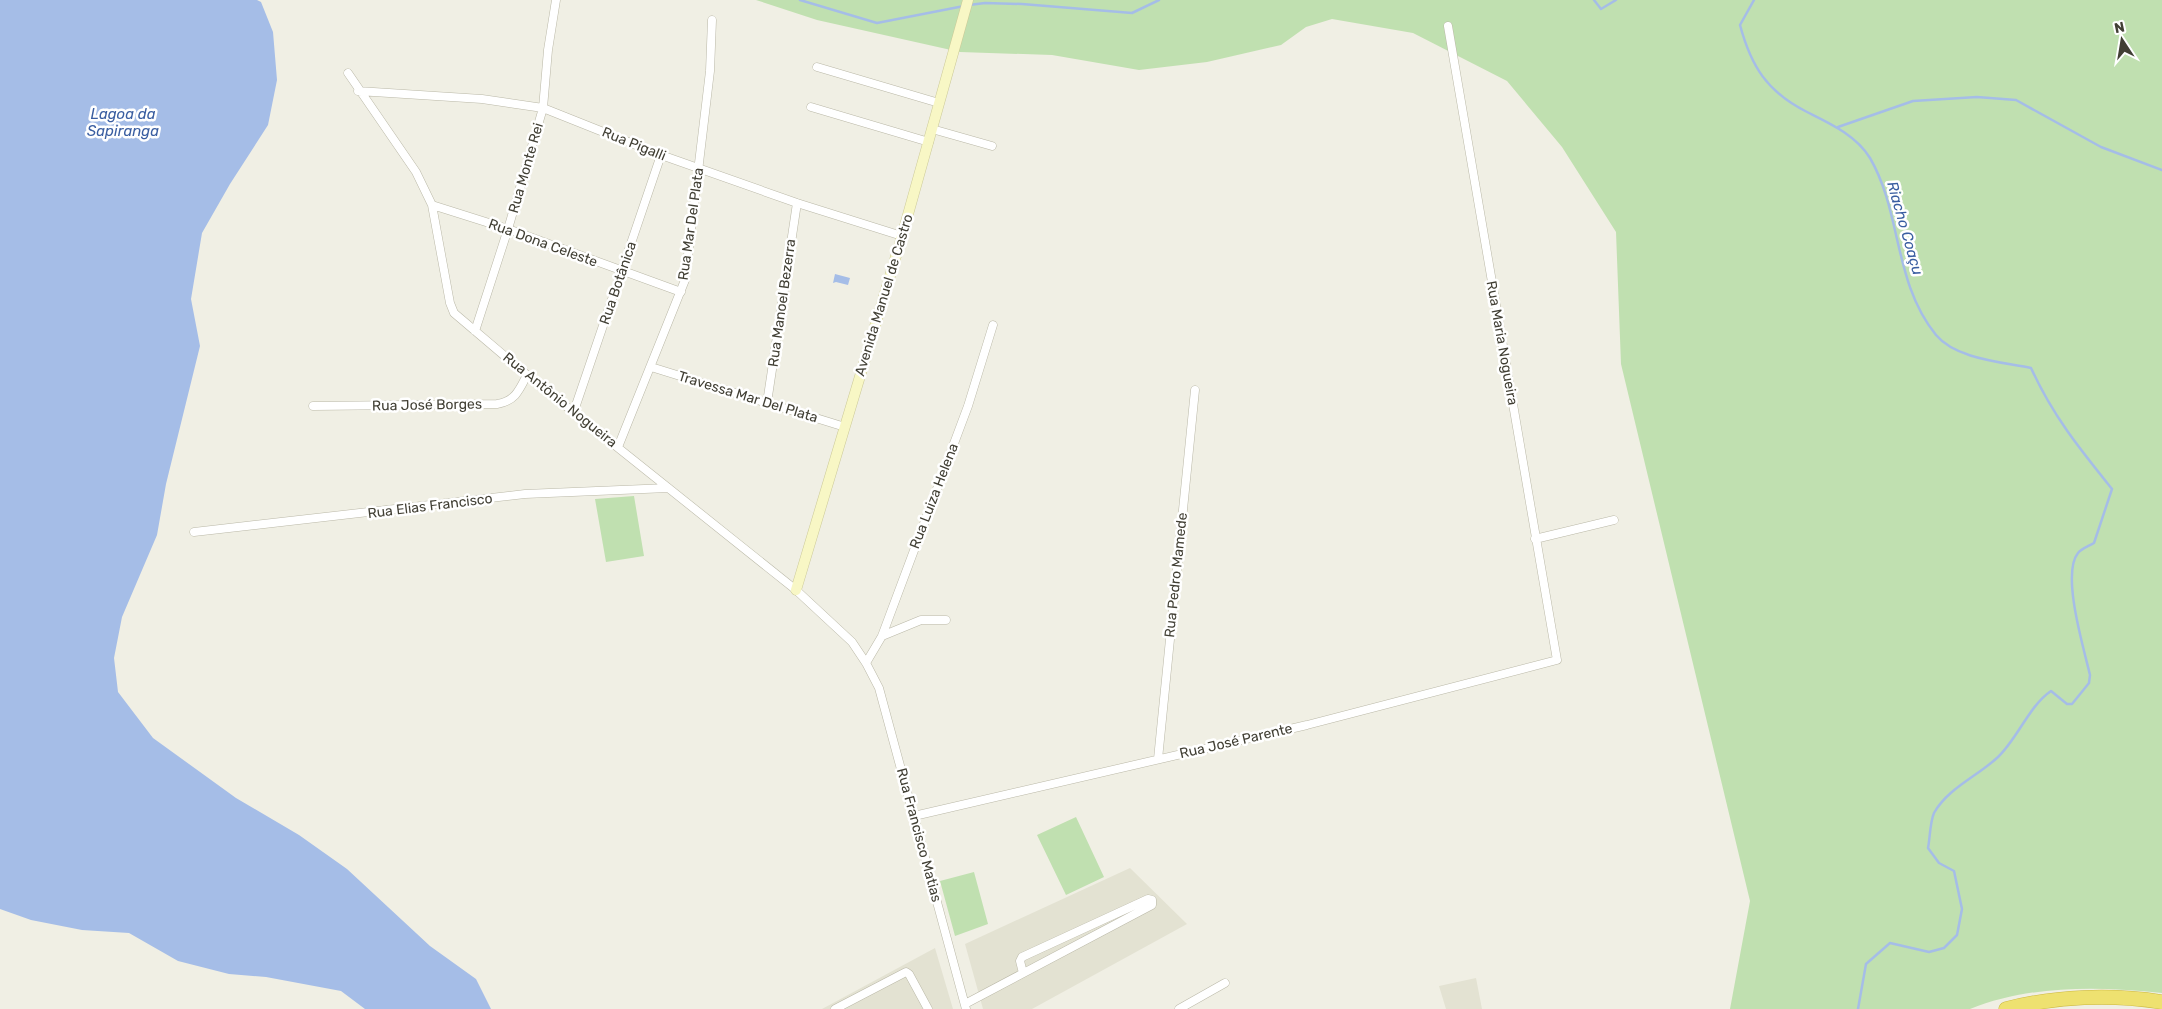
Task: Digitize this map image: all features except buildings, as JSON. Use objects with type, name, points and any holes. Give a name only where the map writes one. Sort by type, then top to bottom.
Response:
[{"type":"highway","points":[[2006,1009],[2055,1000],[2084,998],[2162,1002]]},
{"type":"street","name":"Rua Monte Rei","points":[[475,332],[508,230],[543,108],[548,50],[556,0]]},
{"type":"street","name":"Avenida Manuel de Castro","points":[[796,590],[902,236],[968,0]]},
{"type":"street","name":"Rua Mar Del Plata","points":[[618,447],[681,292],[687,269],[710,71],[712,20]]},
{"type":"street","name":"Rua Maria Nogueira","points":[[1448,26],[1557,660]]},
{"type":"street","points":[[817,68],[939,103]]},
{"type":"street","name":"Rua Antônio Nogueira","points":[[348,74],[416,172],[432,205],[452,309],[475,332],[527,375],[796,590],[846,636],[866,663]]},
{"type":"street","name":"Rua Pigalli","points":[[358,90],[482,100],[543,108],[661,155],[797,203],[902,236]]},
{"type":"street","points":[[811,107],[929,142]]},
{"type":"street","points":[[932,129],[992,146]]},
{"type":"street","name":"Rua Botânica","points":[[574,411],[661,155]]},
{"type":"street","name":"Rua Manoel Bezerra","points":[[767,403],[797,203]]},
{"type":"street","name":"Rua Dona Celeste","points":[[432,205],[681,292]]},
{"type":"street","name":"Rua Luiza Helena","points":[[866,663],[882,636],[968,406],[993,325]]},
{"type":"street","name":"Travessa Mar Del Plata","points":[[651,367],[845,427]]},
{"type":"street","name":"Rua José Borges","points":[[313,406],[496,404],[508,402],[518,395],[527,375]]},
{"type":"street","name":"Rua Pedro Mamede","points":[[1158,759],[1195,390]]},
{"type":"street","name":"Rua Elias Francisco","points":[[194,532],[526,494],[668,488]]},
{"type":"street","points":[[1535,538],[1614,520]]},
{"type":"street","points":[[882,636],[921,620],[946,620]]},
{"type":"street","name":"Rua José Parente","points":[[914,816],[1307,726],[1557,660]]},
{"type":"street","name":"Rua Francisco Matias","points":[[866,663],[879,688],[966,1006]]},
{"type":"street","points":[[966,1006],[1152,905],[1153,902],[1148,899],[1022,957],[1020,961],[1022,974]]},
{"type":"street","points":[[835,1009],[906,972],[909,974],[928,1009]]},
{"type":"street","points":[[1179,1009],[1225,983]]},
{"type":"shaded area","points":[[1130,868],[1187,924],[1032,1009],[983,1009],[965,944]]},
{"type":"shaded area","points":[[935,948],[953,1009],[822,1009]]},
{"type":"shaded area","points":[[1476,978],[1482,1009],[1446,1009],[1439,986]]},
{"type":"green space","points":[[756,0],[2162,0],[2162,993],[2113,989],[2064,989],[2016,995],[1970,1009],[1730,1009],[1750,901],[1621,364],[1616,232],[1562,147],[1507,81],[1413,33],[1332,19],[1306,27],[1281,45],[1207,62],[1139,70],[1052,55],[960,52],[817,20]]},
{"type":"green space","points":[[634,496],[644,556],[606,562],[595,499]]},
{"type":"green space","points":[[1076,817],[1104,877],[1066,895],[1037,835]]},
{"type":"green space","points":[[974,872],[988,924],[955,936],[940,881]]},
{"type":"water","name":"Lagoa da Sapiranga","points":[[0,0],[257,0],[261,2],[273,32],[277,80],[268,125],[230,184],[202,233],[191,299],[200,346],[166,484],[157,535],[122,617],[114,658],[118,692],[153,738],[236,798],[299,835],[347,869],[430,946],[476,979],[491,1009],[365,1009],[341,991],[266,977],[229,974],[178,961],[129,933],[82,930],[31,920],[0,909]]},
{"type":"water","points":[[835,274],[850,278],[848,285],[833,283]]},
{"type":"waterway","name":"Riacho Coaçu","points":[[800,0],[877,23],[964,6]]},
{"type":"waterway","name":"Riacho Coaçu","points":[[969,5],[985,3],[1022,4],[1132,13],[1159,0]]},
{"type":"waterway","name":"Riacho Coaçu","points":[[1594,0],[1601,9],[1616,0]]},
{"type":"waterway","name":"Riacho Coaçu","points":[[1754,0],[1740,25],[1744,40],[1755,65],[1781,96],[1850,136],[1870,158],[1888,201],[1912,293],[1922,314],[1936,335],[1945,343],[1967,354],[2031,368],[2058,417],[2112,489],[2094,543],[2079,552],[2073,563],[2072,577],[2075,612],[2090,675],[2089,683],[2072,704],[2067,704],[2051,691],[2043,697],[2012,741],[1998,757],[1955,789],[1940,804],[1934,813],[1928,848],[1939,863],[1954,871],[1962,909],[1957,935],[1944,948],[1929,952],[1890,943],[1866,964],[1858,1009]]},
{"type":"waterway","points":[[1838,127],[1913,101],[1977,97],[2016,100],[2101,147],[2162,170]]}]
